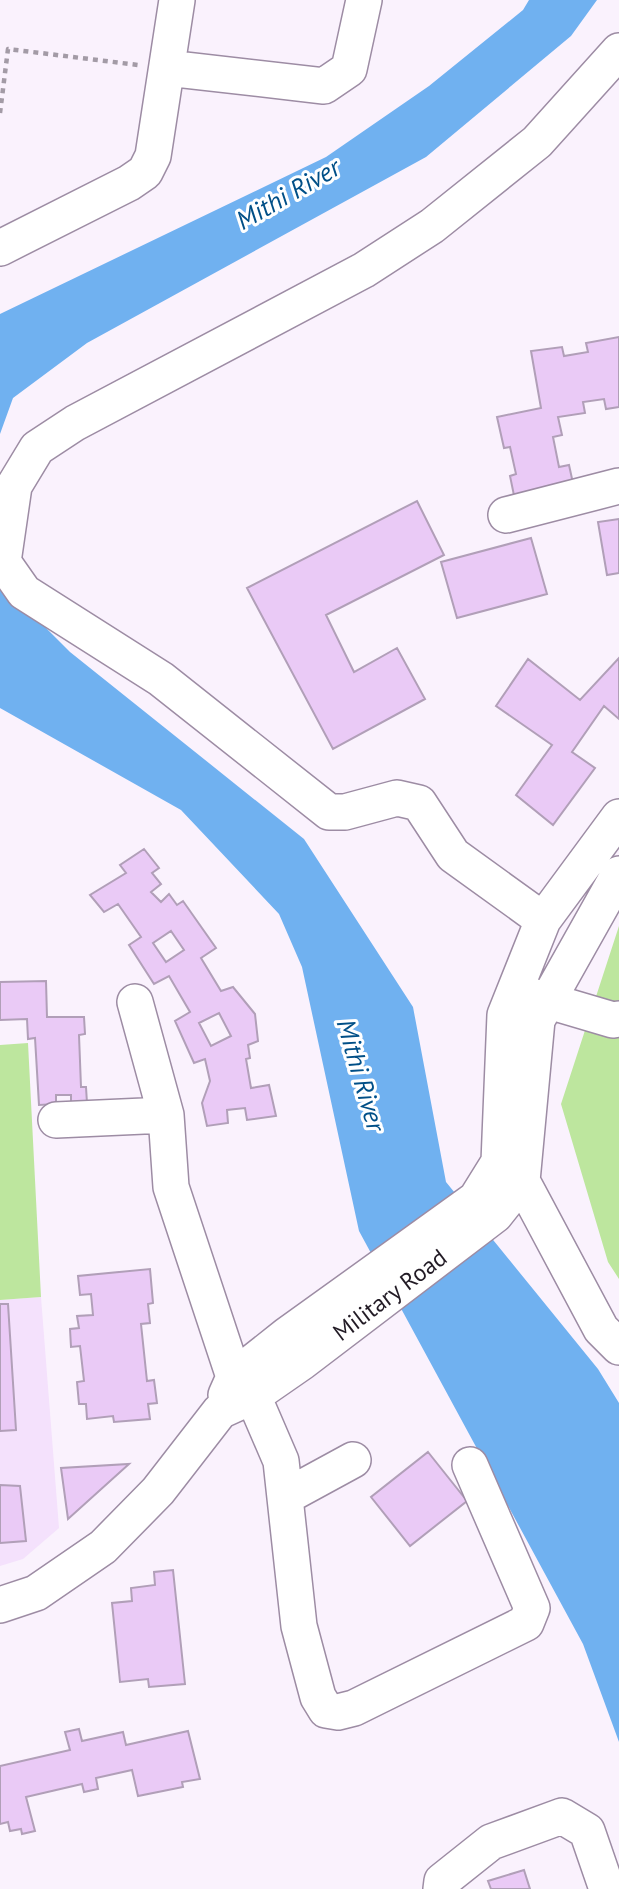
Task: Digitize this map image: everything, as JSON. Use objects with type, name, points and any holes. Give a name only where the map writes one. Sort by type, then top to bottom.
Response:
[{"type":"street","points":[[0,248],[129,183],[145,172],[153,156],[177,0]]},
{"type":"street","points":[[167,68],[324,86],[349,69],[364,0]]},
{"type":"street","points":[[543,920],[453,855],[419,803],[397,798],[345,812],[329,812],[161,680],[24,592],[3,562],[14,486],[37,448],[75,423],[364,270],[432,226],[537,142],[619,51]]},
{"type":"street","points":[[506,515],[619,486]]},
{"type":"street","points":[[619,817],[543,920],[530,997],[537,1020],[511,1171],[601,1329],[619,1347]]},
{"type":"street","points":[[530,997],[619,874]]},
{"type":"street","points":[[530,997],[613,1020],[619,1019]]},
{"type":"street","points":[[135,1002],[166,1115],[171,1187],[244,1387],[281,1461],[299,1626],[318,1697],[326,1710],[338,1712],[354,1708],[526,1623],[532,1608],[470,1465]]},
{"type":"street","points":[[55,1120],[166,1115]]},
{"type":"street","name":"Military Road","points":[[244,1387],[486,1207],[511,1171]]},
{"type":"street","points":[[0,1605],[36,1593],[103,1547],[158,1492],[220,1412],[244,1387]]},
{"type":"street","points":[[285,1497],[353,1460]]},
{"type":"street","points":[[441,1889],[442,1881],[491,1842],[562,1816],[587,1831],[607,1889]]},
{"type":"path","points":[[0,113],[8,49],[167,68]]},
{"type":"shaded area","points":[[41,1297],[59,1528],[23,1559],[0,1566],[0,1300]]},
{"type":"green space","points":[[619,926],[619,1279],[608,1262],[561,1104]]},
{"type":"green space","points":[[28,1043],[41,1297],[0,1300],[0,1045]]},
{"type":"water","name":"Mithi River","points":[[529,0],[597,0],[571,36],[426,157],[87,343],[13,398],[0,434],[0,314],[326,157],[429,86],[523,10]]},
{"type":"water","name":"Mithi River","points":[[0,582],[70,652],[304,839],[413,1007],[446,1182],[598,1369],[619,1403],[619,1742],[583,1644],[359,1231],[302,967],[279,914],[181,810],[0,708]]},
{"type":"building","points":[[619,337],[619,407],[606,409],[604,399],[583,402],[585,413],[558,417],[562,435],[553,437],[559,467],[569,465],[576,497],[517,510],[510,476],[516,474],[510,447],[504,448],[497,417],[541,408],[531,351],[562,347],[564,356],[588,352],[586,343]]},
{"type":"building","points":[[417,501],[444,555],[326,615],[354,672],[397,648],[425,699],[333,749],[247,588]]},
{"type":"building","points":[[619,519],[619,573],[607,575],[598,522]]},
{"type":"building","points":[[531,538],[547,594],[457,618],[441,562]]},
{"type":"building","points":[[619,658],[619,719],[604,706],[572,752],[595,768],[553,825],[516,795],[552,745],[496,706],[528,659],[580,700]]},
{"type":"building","points":[[144,849],[159,868],[152,873],[161,884],[151,892],[161,902],[169,894],[177,905],[183,901],[216,948],[201,958],[221,991],[233,987],[255,1014],[258,1041],[248,1045],[250,1058],[246,1059],[251,1088],[269,1085],[276,1116],[247,1120],[245,1108],[227,1110],[228,1123],[207,1126],[202,1103],[210,1081],[205,1059],[194,1063],[175,1021],[190,1012],[169,976],[154,984],[129,945],[141,937],[118,904],[104,912],[90,895],[126,873],[120,865]],"holes":[[[171,931],[184,950],[166,962],[153,943]],[[219,1013],[231,1036],[211,1046],[199,1023]]]},
{"type":"building","points":[[46,981],[47,1017],[84,1017],[85,1034],[79,1035],[81,1087],[86,1087],[87,1103],[71,1104],[71,1095],[56,1095],[56,1104],[39,1105],[35,1038],[28,1039],[27,1019],[0,1020],[0,982]]},
{"type":"building","points":[[150,1269],[153,1303],[148,1304],[150,1323],[141,1324],[147,1381],[154,1380],[157,1403],[148,1404],[150,1419],[114,1422],[113,1416],[87,1419],[86,1404],[79,1404],[77,1382],[84,1381],[80,1346],[71,1347],[70,1329],[79,1328],[77,1316],[93,1315],[91,1294],[80,1295],[78,1276]]},
{"type":"building","points":[[0,1304],[8,1304],[16,1430],[0,1431]]},
{"type":"building","points":[[428,1452],[467,1501],[410,1546],[371,1497]]},
{"type":"building","points":[[129,1464],[68,1519],[61,1468]]},
{"type":"building","points":[[0,1485],[20,1486],[26,1541],[0,1543]]},
{"type":"building","points":[[173,1570],[185,1684],[149,1687],[148,1679],[120,1682],[112,1603],[132,1601],[131,1588],[155,1585],[154,1572]]},
{"type":"building","points":[[79,1729],[82,1741],[123,1732],[126,1745],[188,1731],[200,1779],[182,1782],[183,1787],[138,1796],[132,1770],[96,1778],[98,1789],[84,1792],[82,1784],[26,1797],[35,1831],[22,1834],[21,1829],[10,1831],[8,1822],[0,1824],[0,1766],[70,1750],[65,1732]]},
{"type":"building","points":[[524,1870],[530,1889],[491,1889],[488,1881]]}]
